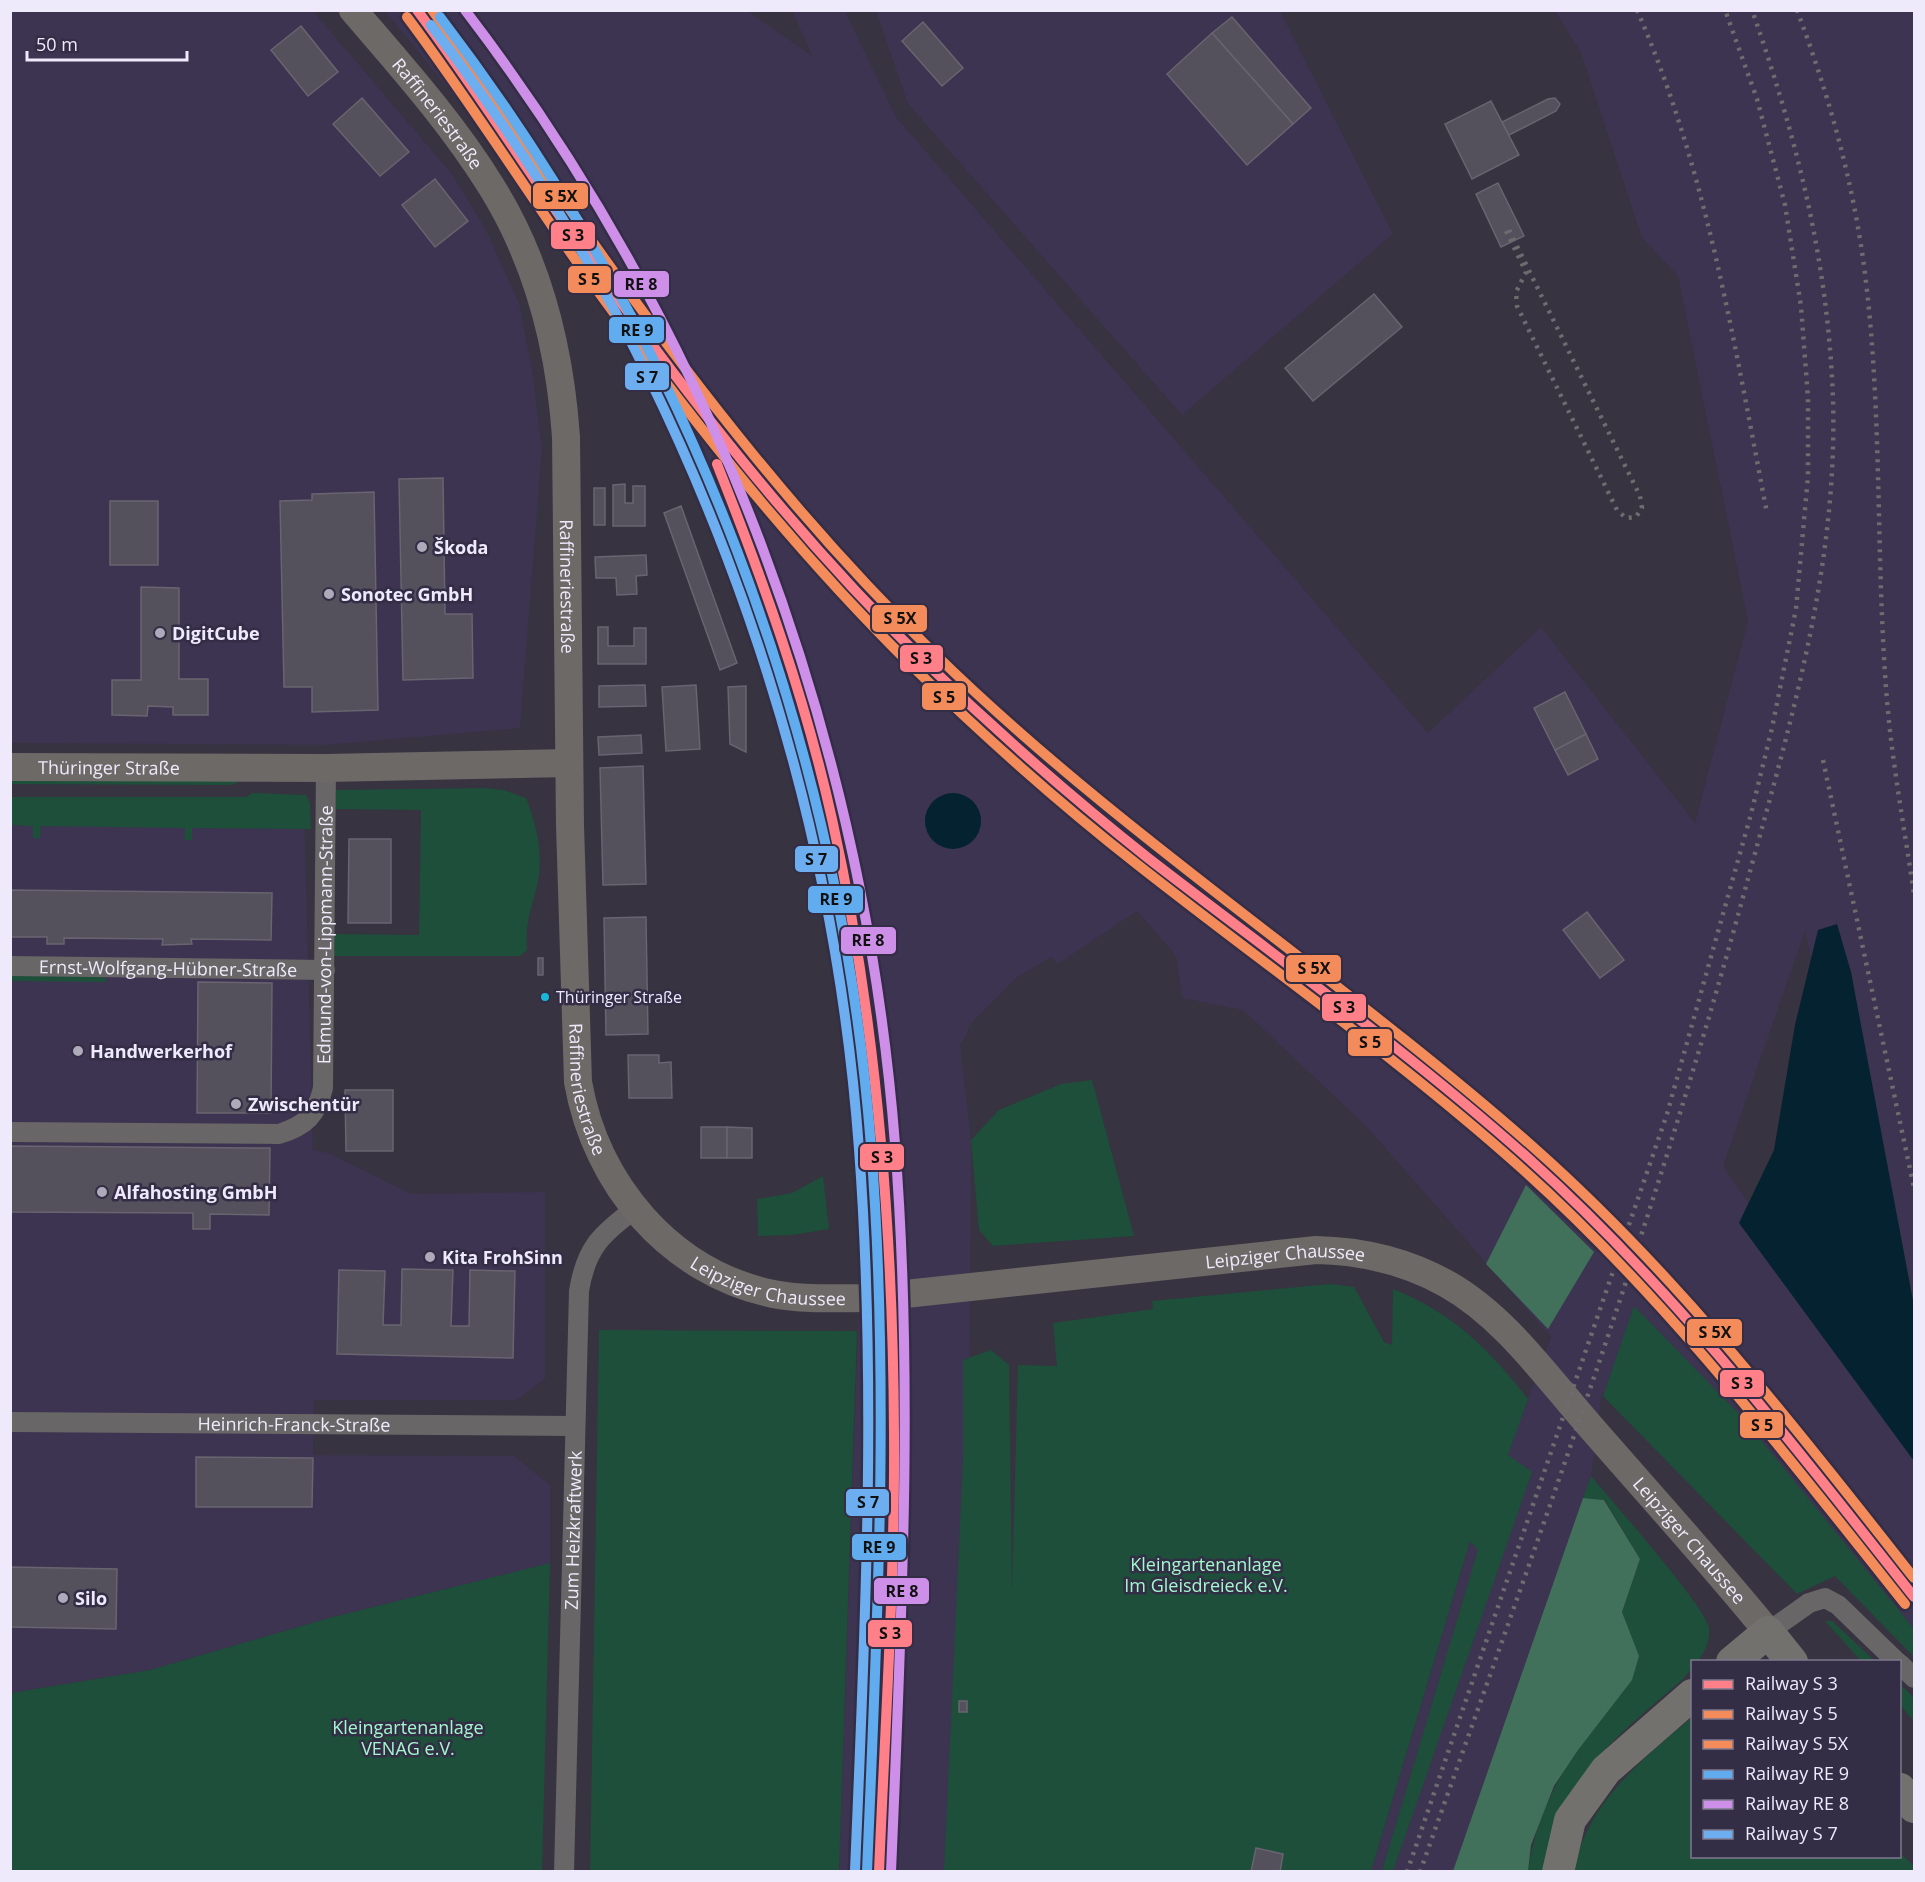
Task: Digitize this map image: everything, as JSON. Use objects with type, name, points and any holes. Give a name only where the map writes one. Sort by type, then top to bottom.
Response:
[{"type":"main road","name":"Raffineriestraße","points":[[352,10],[444,119],[493,188],[525,252],[550,329],[564,401],[566,437],[573,1003],[578,1082],[582,1107],[602,1158],[634,1209]]},
{"type":"main road","name":"Thüringer Straße","points":[[10,767],[326,768],[569,763]]},
{"type":"main road","name":"Leipziger Chaussee","points":[[634,1209],[661,1237],[720,1275],[773,1294],[809,1299],[868,1298],[1316,1250],[1364,1253],[1409,1267],[1464,1295],[1517,1343],[1661,1504],[1790,1660]]},
{"type":"main road","points":[[1734,1660],[1768,1632]]},
{"type":"main road","points":[[1558,1872],[1570,1820],[1606,1770],[1691,1696]]},
{"type":"main road","points":[[1901,1791],[1914,1807]]},
{"type":"street","name":"Edmund-von-Lippmann-Straße","points":[[10,1132],[279,1134],[296,1129],[311,1118],[319,1106],[323,1088],[326,768]]},
{"type":"street","name":"Ernst-Wolfgang-Hübner-Straße","points":[[10,966],[325,970]]},
{"type":"street","name":"Zum Heizkraftwerk","points":[[564,1872],[579,1291],[583,1268],[593,1246],[634,1209]]},
{"type":"street","name":"Heinrich-Franck-Straße","points":[[10,1422],[576,1426]]},
{"type":"street","points":[[1768,1632],[1809,1603],[1825,1598],[1839,1605],[1895,1660]]},
{"type":"street","points":[[1901,1666],[1914,1678]]},
{"type":"shaded area","points":[[11,11],[313,11],[452,174],[485,228],[519,303],[532,369],[542,448],[520,728],[326,745],[11,743]]},
{"type":"shaded area","points":[[385,11],[748,11],[812,56],[792,11],[845,11],[896,117],[1428,733],[1541,627],[1695,823],[1748,621],[1678,276],[1642,238],[1581,53],[1555,11],[1914,11],[1914,1641],[1843,1558],[1797,1584],[1602,1392],[1591,1476],[1453,1871],[1371,1871],[1470,1541],[1507,1455],[1551,1337],[1366,1126],[1243,1010],[1182,998],[1176,956],[1137,911],[1058,964],[1051,957],[1016,978],[969,1026],[966,1037],[960,1044],[971,1140],[969,1453],[950,1871],[839,1871],[862,1212],[838,893],[790,714],[715,496],[650,349],[584,224],[468,113]],"holes":[[[1805,931],[1875,1254],[1904,1427],[1723,1166]]]},
{"type":"shaded area","points":[[876,11],[1280,11],[1393,234],[1182,415],[908,104]]},
{"type":"shaded area","points":[[11,800],[304,805],[313,1150],[328,1153],[412,1194],[545,1192],[545,1379],[517,1400],[314,1400],[313,1455],[514,1456],[550,1485],[550,1563],[329,1618],[150,1670],[11,1693]]},
{"type":"green space","points":[[11,778],[237,779],[237,783],[229,785],[11,784]]},
{"type":"green space","points":[[484,788],[504,790],[526,798],[533,819],[540,863],[528,924],[527,950],[520,956],[333,956],[333,934],[419,935],[421,810],[335,809],[336,790]]},
{"type":"green space","points":[[252,793],[306,795],[310,803],[311,829],[192,828],[192,840],[185,840],[185,828],[41,826],[40,838],[33,838],[33,826],[11,825],[11,797],[246,797]]},
{"type":"green space","points":[[11,974],[103,976],[107,982],[11,981]]},
{"type":"green space","points":[[1092,1080],[1134,1236],[993,1246],[979,1230],[971,1140],[999,1110],[1061,1084]]},
{"type":"green space","points":[[823,1176],[829,1229],[792,1235],[758,1236],[757,1199],[792,1193]]},
{"type":"green space","points":[[1526,1185],[1594,1252],[1548,1329],[1486,1264]]},
{"type":"green space","name":"Kleingartenanlage Im Gleisdreieck e.V.","points":[[1330,1284],[1354,1287],[1384,1342],[1392,1345],[1393,1289],[1434,1309],[1452,1321],[1484,1349],[1528,1399],[1508,1455],[1532,1472],[1393,1871],[1382,1871],[1478,1550],[1470,1541],[1371,1871],[944,1872],[963,1460],[963,1360],[991,1350],[1009,1365],[1012,1590],[1018,1365],[1057,1366],[1053,1323],[1153,1309],[1152,1301]]},
{"type":"green space","points":[[1634,1306],[1744,1419],[1914,1629],[1914,1657],[1835,1576],[1797,1594],[1603,1396]]},
{"type":"green space","points":[[599,1330],[857,1331],[839,1871],[590,1871]]},
{"type":"green space","points":[[1591,1476],[1692,1599],[1704,1616],[1709,1628],[1709,1637],[1703,1654],[1699,1660],[1691,1660],[1691,1669],[1683,1679],[1627,1728],[1593,1763],[1566,1804],[1556,1827],[1547,1871],[1528,1872],[1543,1813],[1556,1786],[1587,1733],[1638,1656],[1622,1612],[1640,1559],[1605,1500],[1583,1498]]},
{"type":"green space","points":[[1583,1498],[1604,1500],[1640,1559],[1622,1612],[1639,1656],[1632,1680],[1578,1750],[1554,1786],[1531,1845],[1528,1871],[1453,1871]]},
{"type":"green space","name":"Kleingartenanlage VENAG e.V.","points":[[550,1563],[542,1871],[11,1871],[11,1693],[150,1670],[329,1618]]},
{"type":"green space","points":[[1825,1621],[1832,1621],[1874,1660],[1860,1660]]},
{"type":"green space","points":[[1901,1685],[1914,1698],[1914,1721],[1901,1706]]},
{"type":"green space","points":[[1691,1718],[1691,1858],[1901,1858],[1901,1854],[1914,1866],[1914,1872],[1574,1872],[1580,1848],[1603,1804],[1654,1749]]},
{"type":"water","points":[[948,793],[958,793],[973,801],[979,810],[981,821],[979,832],[973,841],[958,849],[948,849],[937,844],[930,837],[925,826],[925,816],[930,805],[937,798]]},
{"type":"water","points":[[1837,924],[1851,972],[1914,1306],[1914,1461],[1739,1223],[1774,1150],[1795,1025],[1818,930]]},
{"type":"building","points":[[1232,17],[1311,108],[1293,124],[1212,33]]},
{"type":"building","points":[[923,22],[963,68],[942,86],[902,41]]},
{"type":"building","points":[[301,26],[338,72],[308,96],[271,50]]},
{"type":"building","points":[[1212,33],[1293,124],[1247,165],[1167,74]]},
{"type":"building","points":[[362,98],[409,152],[380,176],[333,124]]},
{"type":"building","points":[[1555,98],[1560,104],[1556,111],[1509,135],[1502,122],[1548,99]]},
{"type":"building","points":[[1491,101],[1519,155],[1472,179],[1445,124]]},
{"type":"building","points":[[435,179],[468,221],[435,247],[402,205]]},
{"type":"building","points":[[1498,183],[1524,236],[1501,247],[1476,194]]},
{"type":"building","points":[[1374,294],[1402,327],[1313,401],[1285,368]]},
{"type":"building","name":"Škoda","points":[[443,478],[445,614],[472,614],[473,678],[403,680],[399,479]]},
{"type":"building","points":[[625,484],[625,503],[633,503],[633,486],[645,486],[645,526],[613,526],[613,485]]},
{"type":"building","points":[[594,488],[605,488],[605,525],[594,525]]},
{"type":"building","name":"Sonotec GmbH","points":[[374,492],[378,710],[312,712],[312,687],[284,687],[280,501],[312,500],[312,494]]},
{"type":"building","points":[[110,501],[158,501],[158,565],[110,565]]},
{"type":"building","points":[[681,506],[737,663],[720,670],[664,513]]},
{"type":"building","points":[[646,555],[647,575],[636,576],[637,594],[617,595],[616,578],[596,578],[595,557]]},
{"type":"building","name":"DigitCube","points":[[141,587],[179,588],[179,679],[208,679],[208,715],[173,715],[173,707],[148,706],[147,716],[112,715],[112,680],[141,680]]},
{"type":"building","points":[[598,627],[608,627],[608,646],[634,646],[634,628],[646,628],[646,664],[598,664]]},
{"type":"building","points":[[645,685],[646,706],[599,707],[599,686]]},
{"type":"building","points":[[696,685],[700,749],[666,751],[662,687]]},
{"type":"building","points":[[746,686],[746,752],[730,744],[728,687]]},
{"type":"building","points":[[1565,692],[1586,734],[1555,750],[1534,708]]},
{"type":"building","points":[[1586,734],[1598,759],[1568,775],[1555,750]]},
{"type":"building","points":[[641,735],[642,753],[599,755],[598,737]]},
{"type":"building","points":[[643,766],[646,884],[603,885],[600,768]]},
{"type":"building","points":[[349,839],[391,839],[391,923],[348,923]]},
{"type":"building","points":[[10,890],[272,893],[271,940],[191,939],[192,944],[162,945],[163,939],[64,938],[64,944],[47,944],[47,937],[10,937]]},
{"type":"building","points":[[1587,912],[1624,960],[1600,978],[1563,930]]},
{"type":"building","points":[[646,917],[648,1034],[606,1035],[604,918]]},
{"type":"building","points":[[538,958],[543,958],[543,975],[538,975]]},
{"type":"building","points":[[198,982],[272,983],[271,1113],[197,1113]]},
{"type":"building","points":[[628,1055],[659,1055],[659,1063],[671,1062],[672,1098],[629,1098]]},
{"type":"building","points":[[345,1090],[393,1090],[393,1151],[346,1151]]},
{"type":"building","points":[[701,1127],[727,1127],[727,1158],[701,1158]]},
{"type":"building","points":[[727,1127],[752,1128],[752,1158],[727,1158]]},
{"type":"building","points":[[10,1146],[270,1148],[269,1215],[210,1214],[210,1229],[193,1229],[193,1213],[10,1212]]},
{"type":"building","points":[[402,1269],[453,1270],[451,1326],[469,1326],[470,1270],[515,1271],[513,1358],[337,1354],[339,1270],[385,1271],[383,1325],[401,1325]]},
{"type":"building","points":[[196,1457],[313,1458],[312,1507],[196,1507]]},
{"type":"building","name":"Silo","points":[[10,1567],[117,1569],[116,1629],[10,1627]]},
{"type":"building","points":[[959,1701],[967,1701],[967,1712],[959,1712]]},
{"type":"building","points":[[1256,1848],[1283,1854],[1280,1872],[1251,1872]]},
{"type":"railway","points":[[1637,10],[1682,132],[1700,195],[1730,321],[1767,513]]},
{"type":"railway","points":[[1407,1872],[1667,1114],[1751,814],[1772,728],[1796,609],[1808,476],[1808,398],[1801,306],[1785,205],[1757,99],[1725,10]]},
{"type":"railway","points":[[1420,1872],[1594,1376],[1676,1127],[1714,1001],[1781,758],[1809,640],[1820,580],[1833,460],[1833,399],[1825,298],[1808,201],[1796,153],[1752,10]]},
{"type":"railway","points":[[1797,10],[1840,144],[1855,212],[1866,282],[1877,434],[1881,587],[1888,714],[1914,894]]},
{"type":"railway","points":[[1506,231],[1526,272],[1516,292],[1517,306],[1617,510],[1626,518],[1636,517],[1642,508],[1640,496],[1509,230]]},
{"type":"railway","points":[[1823,760],[1914,1188]]},
{"type":"transit line","points":[[417,10],[665,362],[789,517],[878,615],[979,713],[1090,811],[1436,1080],[1529,1159],[1582,1209],[1683,1314],[1777,1425],[1914,1597]]},
{"type":"transit line","points":[[432,10],[594,244],[713,405],[798,508],[888,607],[1006,720],[1079,783],[1458,1083],[1585,1195],[1636,1246],[1733,1353],[1914,1578]]},
{"type":"transit line","points":[[465,10],[554,136],[633,268],[702,405],[762,546],[811,692],[849,840],[878,991],[895,1144],[901,1235],[904,1326],[904,1508],[891,1872]]},
{"type":"transit line","points":[[407,17],[577,262],[656,369],[737,473],[869,622],[969,720],[1080,818],[1426,1087],[1519,1166],[1573,1216],[1624,1268],[1721,1377],[1905,1604]]},
{"type":"transit line","points":[[440,17],[529,142],[608,273],[677,410],[737,550],[786,695],[825,843],[854,993],[871,1146],[877,1237],[881,1418],[880,1509],[867,1872]]},
{"type":"transit line","points":[[431,25],[519,150],[598,280],[667,416],[726,556],[776,700],[814,847],[842,997],[859,1149],[864,1239],[867,1329],[867,1510],[855,1871]]},
{"type":"transit line","points":[[717,464],[782,639],[821,773],[848,895],[871,1048],[886,1201],[894,1433],[891,1598],[879,1872]]},
{"type":"place","name":"Škoda","points":[[422,547]]},
{"type":"place","name":"Sonotec GmbH","points":[[329,594]]},
{"type":"place","name":"DigitCube","points":[[160,633]]},
{"type":"place","name":"Thüringer Straße","points":[[545,997]]},
{"type":"place","name":"Handwerkerhof","points":[[78,1051]]},
{"type":"place","name":"Zwischentür","points":[[236,1104]]},
{"type":"place","name":"Alfahosting GmbH","points":[[102,1192]]},
{"type":"place","name":"Kita FrohSinn","points":[[430,1257]]},
{"type":"place","name":"Silo","points":[[63,1598]]}]
